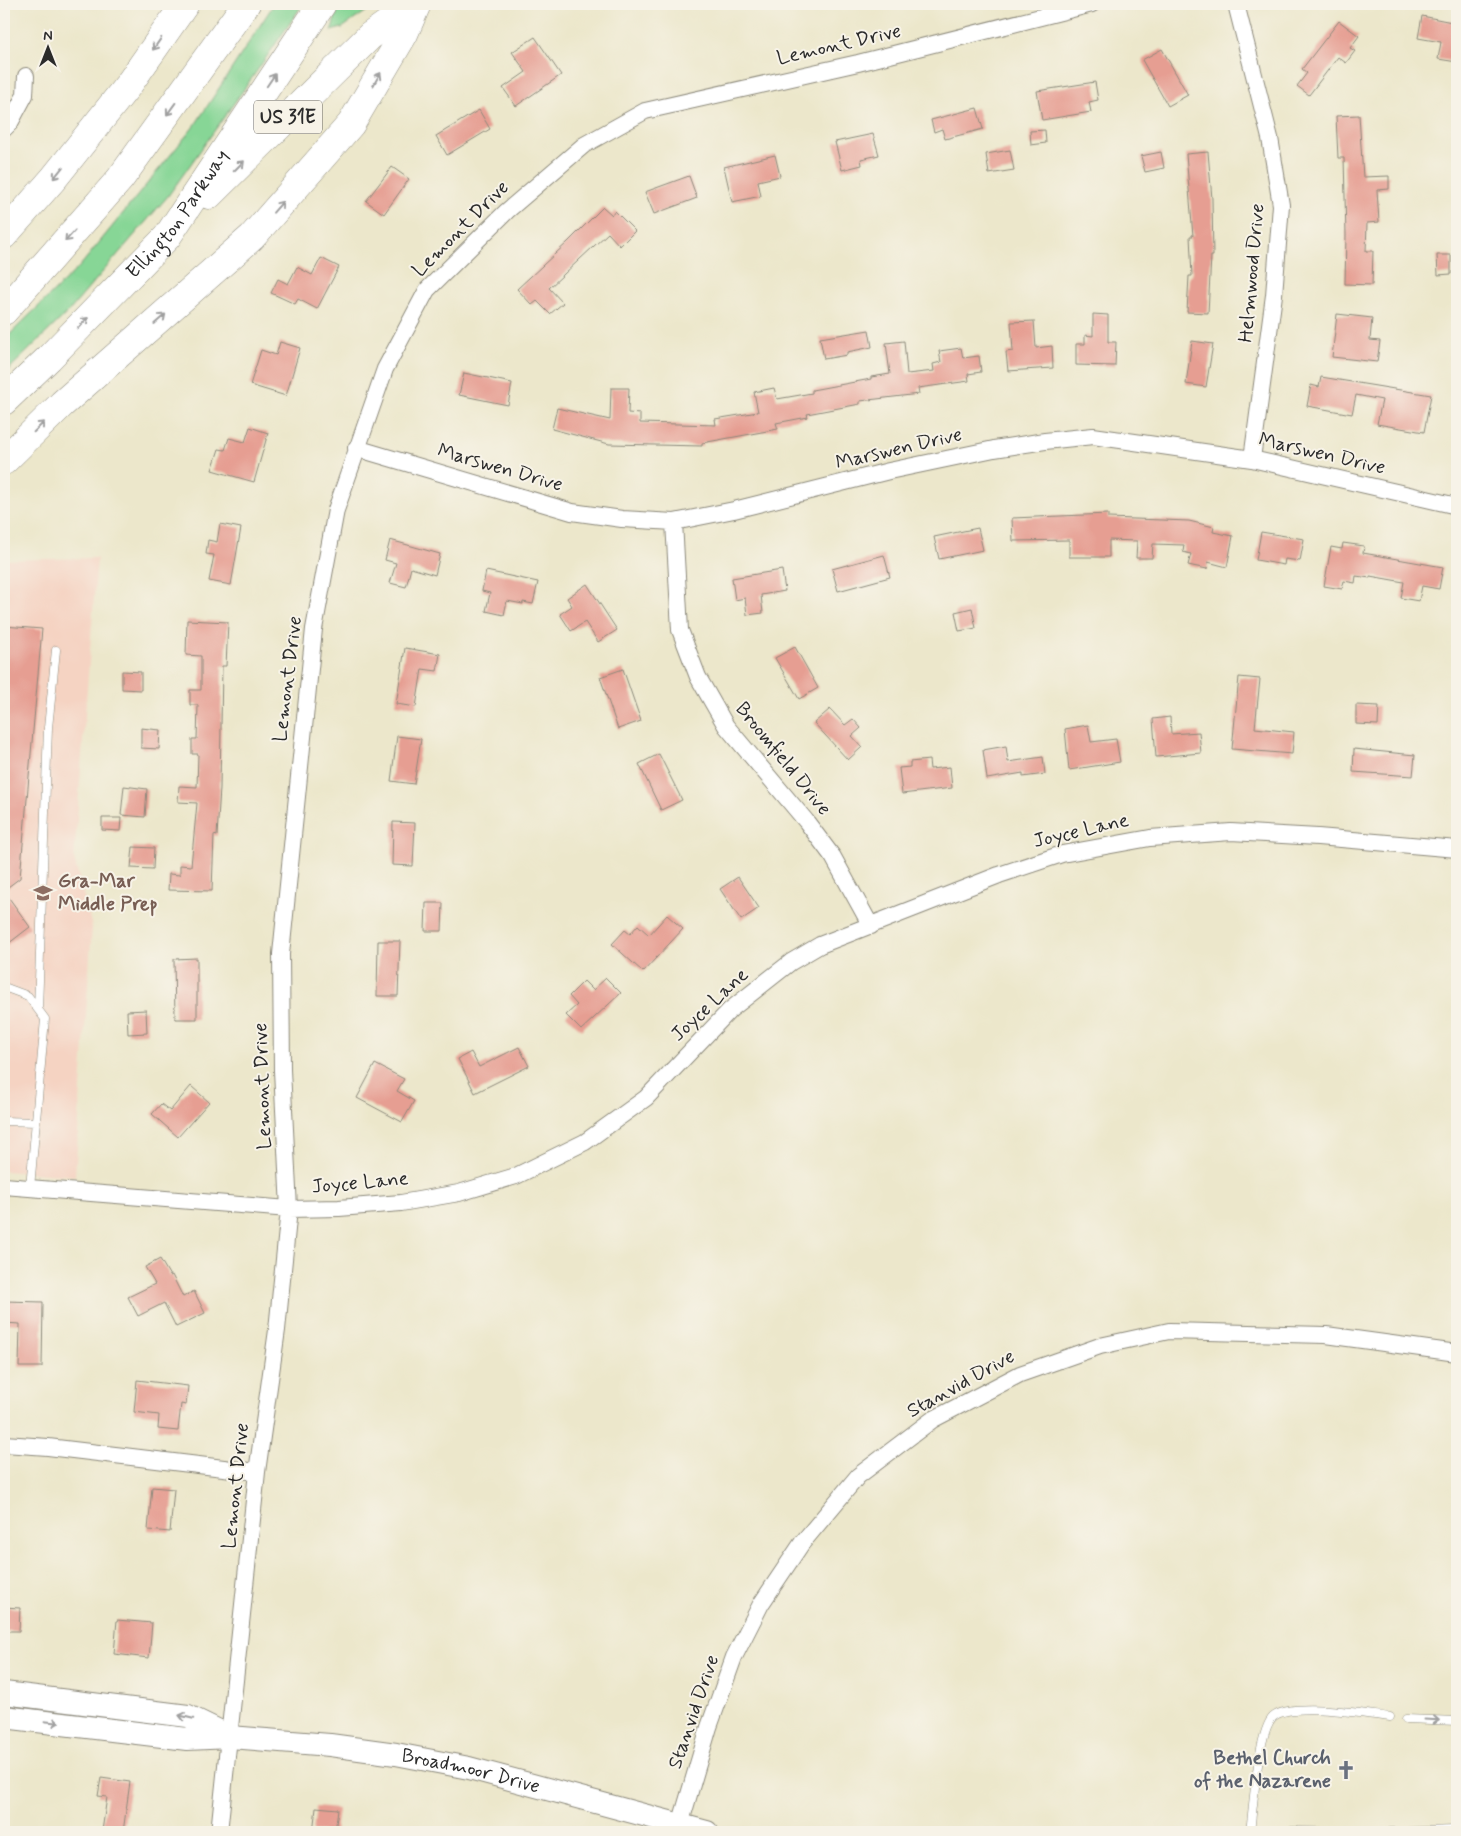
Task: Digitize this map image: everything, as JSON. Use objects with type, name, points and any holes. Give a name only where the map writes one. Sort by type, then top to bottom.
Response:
[{"type":"highway","points":[[4,236],[54,178],[129,84],[185,4]]},
{"type":"highway","points":[[199,69],[229,4]]},
{"type":"highway","points":[[4,311],[120,179],[246,4]]},
{"type":"highway","name":"Ellington Parkway","points":[[4,401],[49,358],[166,237],[322,4]]},
{"type":"highway","points":[[4,461],[62,404],[252,237],[352,124],[404,34],[416,4]]},
{"type":"highway","name":"US 31E","points":[[166,237],[370,36],[416,4]]},
{"type":"main road","name":"Broadmoor Drive","points":[[4,1693],[188,1716],[230,1737]]},
{"type":"main road","name":"Broadmoor Drive","points":[[4,1717],[186,1739],[230,1737],[396,1754],[468,1768],[707,1832]]},
{"type":"street","name":"Lemont Drive","points":[[219,1832],[258,1472],[277,1330],[290,1209],[282,1070],[281,954],[314,629],[336,510],[385,369],[427,290],[508,211],[584,144],[645,111],[858,63],[1092,4]]},
{"type":"street","name":"Helmwood Drive","points":[[1236,4],[1270,138],[1281,205],[1274,295],[1252,459]]},
{"type":"street","points":[[4,129],[10,123],[25,94],[26,76]]},
{"type":"street","name":"Marswen Drive","points":[[356,448],[572,512],[622,519],[674,522],[734,510],[889,471],[994,449],[1093,436],[1252,459],[1457,506]]},
{"type":"street","name":"Broomfield Drive","points":[[674,522],[680,630],[698,677],[726,726],[806,821],[833,857],[871,926]]},
{"type":"street","name":"Joyce Lane","points":[[4,1186],[290,1209],[339,1208],[401,1203],[459,1193],[516,1176],[584,1142],[646,1098],[730,1010],[791,962],[820,945],[999,875],[1062,854],[1150,838],[1231,832],[1318,837],[1457,849]]},
{"type":"street","name":"Stanvid Drive","points":[[680,1825],[709,1727],[731,1666],[761,1604],[802,1543],[858,1476],[932,1420],[1020,1374],[1100,1346],[1169,1331],[1326,1335],[1457,1353]]},
{"type":"street","points":[[4,1444],[48,1447],[258,1472]]},
{"type":"lane","points":[[38,1009],[48,728],[56,650]]},
{"type":"lane","points":[[4,987],[28,996],[45,1018],[30,1188]]},
{"type":"lane","points":[[4,1121],[36,1122]]},
{"type":"lane","points":[[1250,1832],[1264,1731],[1273,1716],[1288,1709],[1296,1709],[1328,1710],[1390,1717]]},
{"type":"lane","points":[[1406,1718],[1457,1722]]},
{"type":"lane","points":[[1390,1832],[1457,1830]]},
{"type":"lane","points":[[1287,1832],[1355,1832]]},
{"type":"shaded area","name":"Gra-Mar Middle Prep","points":[[97,558],[74,859],[92,927],[75,1176],[4,1171],[4,560]]},
{"type":"green space","points":[[274,4],[303,4],[168,196],[70,310],[4,374],[4,340],[80,266],[195,125]]},
{"type":"green space","points":[[342,4],[377,4],[342,28],[331,31]]},
{"type":"building","points":[[1422,16],[1457,23],[1457,62],[1438,59],[1441,42],[1418,38]]},
{"type":"building","points":[[1339,21],[1359,36],[1350,48],[1355,51],[1346,63],[1338,57],[1309,95],[1297,86],[1307,73],[1302,69]]},
{"type":"building","points":[[535,37],[561,75],[516,106],[503,88],[526,72],[512,52]]},
{"type":"building","points":[[1162,49],[1188,95],[1168,106],[1142,60]]},
{"type":"building","points":[[1095,82],[1098,100],[1089,102],[1091,112],[1042,120],[1037,91]]},
{"type":"building","points":[[977,108],[983,129],[945,139],[942,129],[934,132],[931,120]]},
{"type":"building","points":[[479,110],[490,129],[447,155],[436,136]]},
{"type":"building","points":[[1359,115],[1363,177],[1389,176],[1389,189],[1377,190],[1379,222],[1367,223],[1366,251],[1373,251],[1372,285],[1345,284],[1344,158],[1338,158],[1336,116]]},
{"type":"building","points":[[1045,130],[1046,143],[1031,145],[1030,131]]},
{"type":"building","points":[[873,134],[879,155],[861,159],[862,165],[842,170],[835,142]]},
{"type":"building","points":[[1010,150],[1014,170],[989,174],[986,154]]},
{"type":"building","points":[[1161,152],[1164,168],[1145,172],[1141,156]]},
{"type":"building","points":[[1208,152],[1212,199],[1213,256],[1211,256],[1208,313],[1187,312],[1189,276],[1192,276],[1190,236],[1193,236],[1186,154]]},
{"type":"building","points":[[775,155],[780,176],[758,181],[761,196],[732,202],[724,167]]},
{"type":"building","points":[[392,167],[409,179],[384,214],[366,201]]},
{"type":"building","points":[[689,176],[697,198],[654,214],[645,192]]},
{"type":"building","points":[[603,207],[612,215],[615,211],[635,231],[620,246],[608,233],[549,288],[563,303],[550,314],[537,301],[532,305],[517,289]]},
{"type":"building","points":[[1437,255],[1451,255],[1451,274],[1438,275]]},
{"type":"building","points":[[321,258],[339,267],[317,309],[298,299],[295,304],[271,293],[278,279],[288,284],[297,267],[312,275]]},
{"type":"building","points":[[1093,314],[1108,315],[1108,342],[1116,342],[1115,366],[1076,365],[1076,344],[1085,344],[1085,335],[1093,336]]},
{"type":"building","points":[[1337,314],[1372,318],[1370,340],[1380,341],[1377,362],[1332,357]]},
{"type":"building","points":[[1034,321],[1036,348],[1052,346],[1053,368],[1008,371],[1006,352],[1013,351],[1011,322]]},
{"type":"building","points":[[869,330],[872,347],[847,352],[847,355],[824,359],[820,338]]},
{"type":"building","points":[[904,341],[907,374],[934,371],[933,364],[941,362],[939,351],[961,348],[963,358],[979,356],[981,372],[968,374],[969,381],[918,388],[919,394],[860,401],[860,404],[807,414],[808,417],[776,423],[778,429],[702,443],[702,446],[609,444],[552,429],[557,408],[610,420],[611,388],[629,388],[628,413],[640,414],[640,423],[716,425],[715,419],[758,412],[754,392],[774,388],[777,399],[812,393],[812,390],[890,374],[886,343]]},
{"type":"building","points":[[1192,341],[1213,344],[1206,387],[1186,384]]},
{"type":"building","points":[[280,342],[300,348],[286,396],[250,385],[261,350],[276,355]]},
{"type":"building","points":[[464,373],[512,383],[508,405],[459,395]]},
{"type":"building","points":[[1321,377],[1431,395],[1424,432],[1377,424],[1382,400],[1356,395],[1352,414],[1307,406],[1311,385],[1319,387]]},
{"type":"building","points":[[250,427],[268,433],[254,482],[212,470],[219,449],[225,450],[229,438],[245,442]]},
{"type":"building","points":[[1108,514],[1108,518],[1189,521],[1214,527],[1213,532],[1233,536],[1227,567],[1208,562],[1207,569],[1188,565],[1191,554],[1183,552],[1184,545],[1153,544],[1152,558],[1136,558],[1137,541],[1109,540],[1109,557],[1069,557],[1069,540],[1013,541],[1012,518]]},
{"type":"building","points":[[220,524],[241,528],[231,585],[209,581],[214,555],[206,554],[208,540],[217,542]]},
{"type":"building","points":[[978,528],[983,550],[939,559],[934,537]]},
{"type":"building","points":[[1261,532],[1304,539],[1300,561],[1285,559],[1284,565],[1256,560]]},
{"type":"building","points":[[390,540],[440,554],[435,575],[411,568],[406,587],[390,583],[396,563],[385,560]]},
{"type":"building","points":[[1343,543],[1364,546],[1363,553],[1443,567],[1439,589],[1422,586],[1419,601],[1401,598],[1404,582],[1370,576],[1370,578],[1356,576],[1355,583],[1344,581],[1342,589],[1324,586],[1331,547],[1342,549]]},
{"type":"building","points":[[884,555],[890,577],[838,591],[832,569]]},
{"type":"building","points":[[782,570],[785,591],[761,595],[763,613],[747,615],[745,598],[735,600],[732,578]]},
{"type":"building","points":[[486,571],[538,582],[533,604],[507,601],[504,615],[486,611],[490,593],[482,591]]},
{"type":"building","points":[[587,584],[617,630],[598,642],[585,622],[571,631],[560,614],[572,606],[567,598]]},
{"type":"building","points":[[972,608],[976,628],[959,631],[955,612]]},
{"type":"building","points":[[187,620],[228,622],[226,666],[222,666],[220,788],[217,836],[214,835],[212,891],[168,890],[169,874],[180,875],[180,865],[191,866],[197,803],[178,802],[179,786],[197,787],[198,754],[192,754],[192,739],[197,739],[198,705],[190,705],[190,690],[201,690],[201,656],[186,655]]},
{"type":"building","points":[[4,626],[42,629],[20,878],[4,890]]},
{"type":"building","points":[[795,647],[818,688],[799,699],[775,658]]},
{"type":"building","points":[[405,648],[440,654],[437,671],[422,669],[416,707],[396,704]]},
{"type":"building","points":[[623,669],[641,721],[618,729],[600,677]]},
{"type":"building","points":[[122,671],[141,672],[141,690],[122,689]]},
{"type":"building","points":[[1239,677],[1260,679],[1255,728],[1294,732],[1292,754],[1232,749]]},
{"type":"building","points":[[1356,705],[1379,706],[1378,725],[1356,724]]},
{"type":"building","points":[[830,709],[845,725],[853,719],[861,728],[852,736],[862,747],[848,760],[814,723]]},
{"type":"building","points":[[1170,717],[1171,734],[1199,732],[1201,753],[1156,757],[1153,719]]},
{"type":"building","points":[[1088,725],[1091,742],[1116,739],[1120,762],[1069,770],[1065,729]]},
{"type":"building","points":[[141,728],[160,730],[159,749],[141,748]]},
{"type":"building","points":[[397,736],[421,739],[414,784],[391,781]]},
{"type":"building","points":[[1006,746],[1008,762],[1043,757],[1045,774],[1023,777],[1023,773],[987,779],[983,750]]},
{"type":"building","points":[[1354,749],[1415,755],[1413,776],[1353,772]]},
{"type":"building","points":[[659,754],[682,800],[661,810],[639,764]]},
{"type":"building","points":[[929,760],[930,769],[950,767],[952,788],[902,794],[899,768],[910,767],[910,762]]},
{"type":"building","points":[[124,786],[147,789],[145,817],[121,815]]},
{"type":"building","points":[[102,818],[121,818],[120,831],[102,830]]},
{"type":"building","points":[[393,822],[415,823],[413,866],[392,865]]},
{"type":"building","points":[[133,847],[154,848],[153,869],[131,868]]},
{"type":"building","points":[[738,877],[759,908],[741,920],[720,889]]},
{"type":"building","points":[[4,891],[30,927],[4,947]]},
{"type":"building","points":[[426,903],[443,903],[442,931],[425,931]]},
{"type":"building","points":[[667,915],[683,929],[643,972],[612,944],[625,930],[630,934],[638,925],[649,935]]},
{"type":"building","points":[[378,941],[400,941],[398,996],[377,996]]},
{"type":"building","points":[[197,958],[197,1019],[175,1019],[174,959]]},
{"type":"building","points":[[606,978],[621,993],[581,1030],[566,1015],[577,1005],[569,996],[584,981],[593,990]]},
{"type":"building","points":[[146,1010],[147,1033],[128,1034],[127,1011]]},
{"type":"building","points":[[519,1047],[529,1066],[475,1093],[458,1059],[471,1052],[479,1067]]},
{"type":"building","points":[[375,1064],[404,1079],[397,1091],[414,1101],[402,1122],[357,1098]]},
{"type":"building","points":[[191,1086],[209,1102],[178,1137],[152,1114],[161,1104],[170,1111]]},
{"type":"building","points":[[160,1259],[170,1276],[172,1275],[183,1297],[194,1291],[205,1313],[176,1327],[164,1303],[138,1316],[128,1297],[155,1284],[145,1267]]},
{"type":"building","points":[[4,1301],[43,1302],[42,1367],[19,1367],[20,1324],[4,1323]]},
{"type":"building","points":[[137,1380],[188,1386],[186,1405],[181,1404],[178,1431],[158,1429],[159,1415],[134,1412]]},
{"type":"building","points":[[152,1487],[174,1489],[170,1532],[148,1530]]},
{"type":"building","points":[[4,1607],[20,1608],[19,1631],[4,1631]]},
{"type":"building","points":[[117,1620],[152,1623],[149,1658],[114,1654]]},
{"type":"building","points":[[101,1778],[130,1782],[123,1832],[102,1831],[107,1797],[98,1796]]},
{"type":"building","points":[[316,1807],[338,1809],[335,1832],[313,1832]]},
{"type":"place","name":"Gra-Mar Middle Prep","points":[[43,893]]},
{"type":"place","name":"Bethel Church of the Nazarene","points":[[1346,1770]]}]
